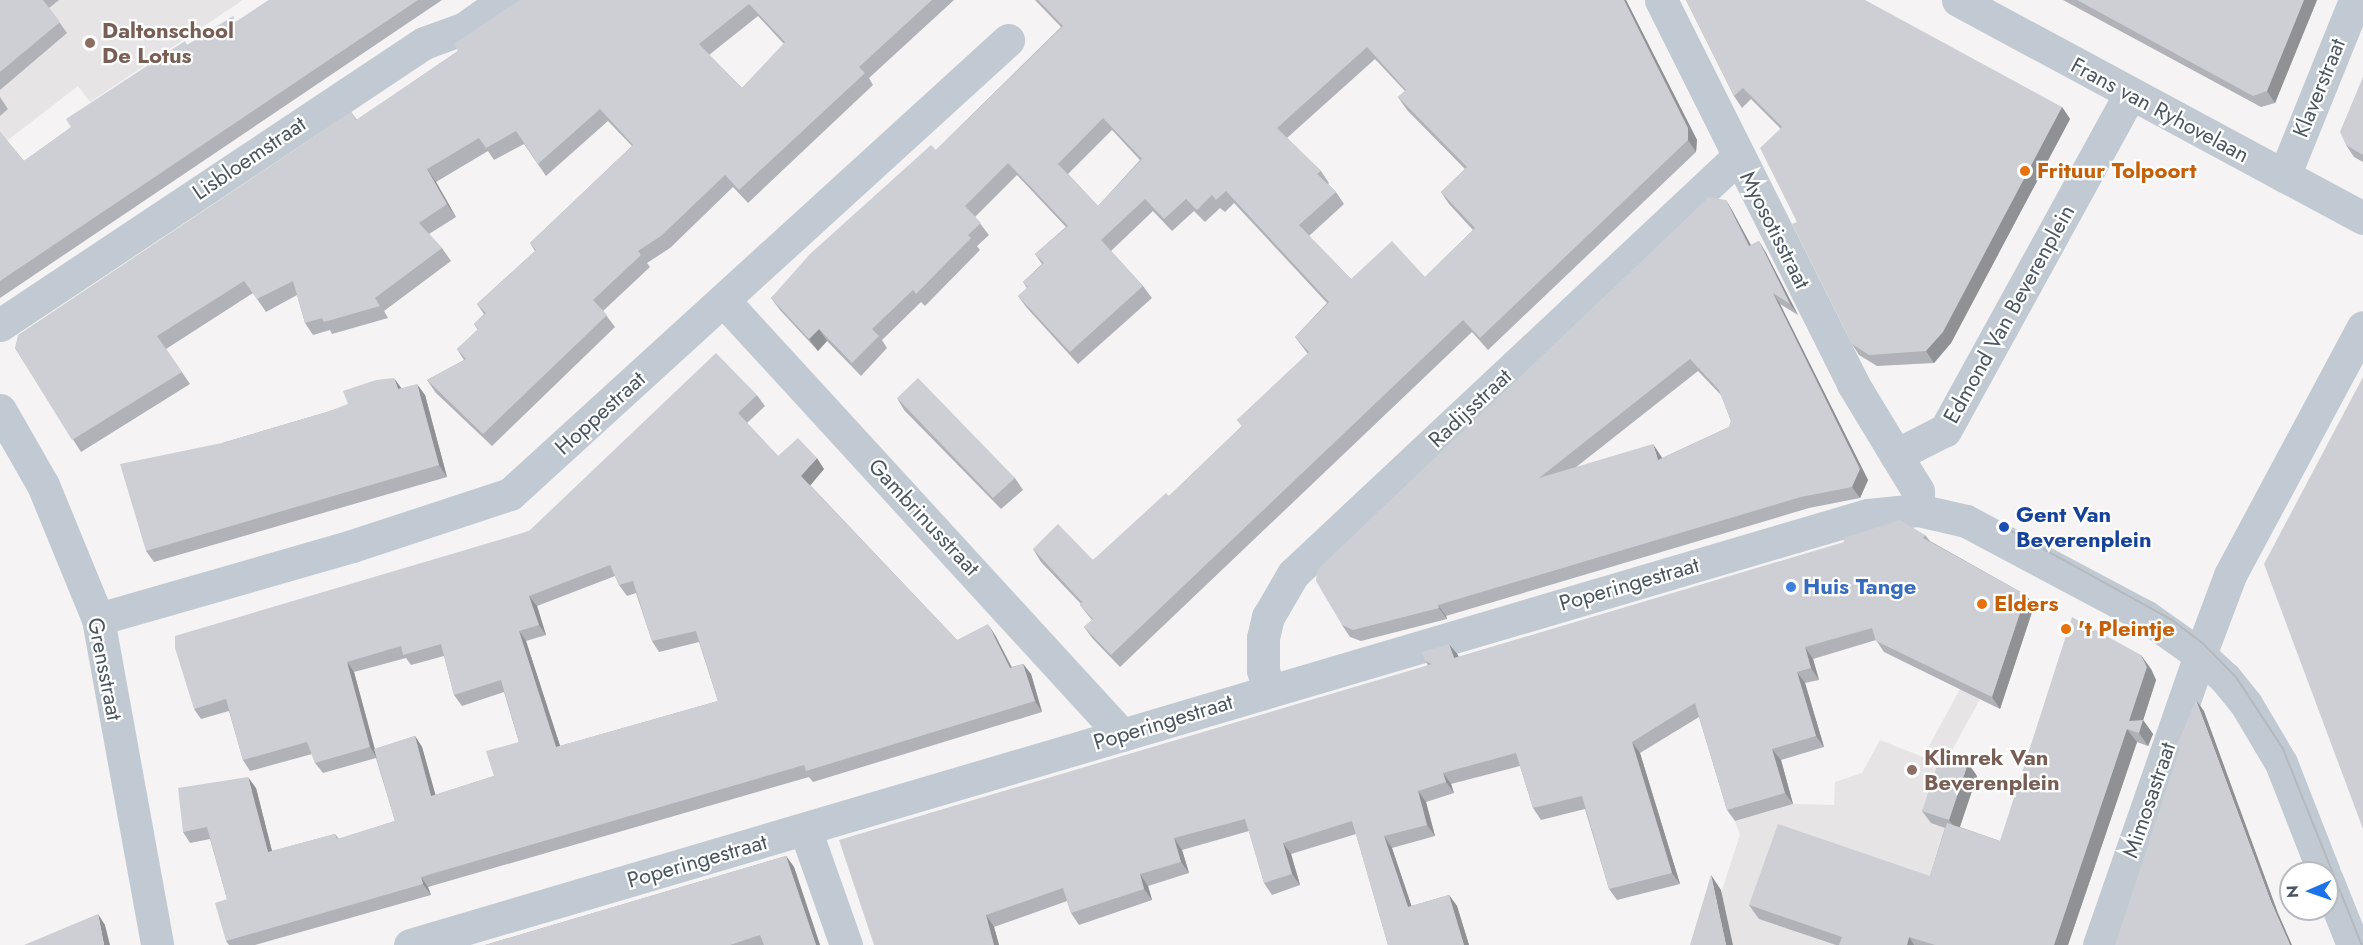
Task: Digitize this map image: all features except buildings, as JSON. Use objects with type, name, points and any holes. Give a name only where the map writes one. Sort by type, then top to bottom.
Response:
[{"type":"street","name":"Lisbloemstraat","points":[[0,325],[424,43],[465,28],[504,0]]},
{"type":"street","name":"Myosotisstraat","points":[[1661,0],[1853,384],[1896,455]]},
{"type":"street","name":"Frans van Ryhovelaan","points":[[1958,0],[2363,218]]},
{"type":"street","name":"Klaverstraat","points":[[2284,176],[2355,0]]},
{"type":"street","name":"Hoppestraat","points":[[98,619],[352,546],[510,494],[1008,40]]},
{"type":"street","name":"Edmond Van Beverenplein","points":[[1896,455],[1945,430],[2130,94]]},
{"type":"street","name":"Radijsstraat","points":[[1269,691],[1263,670],[1263,638],[1268,616],[1293,574],[1738,157]]},
{"type":"street","name":"Gambrinusstraat","points":[[724,301],[1122,735]]},
{"type":"street","points":[[2200,655],[2230,575],[2363,327]]},
{"type":"street","name":"Grensstraat","points":[[0,410],[43,485],[98,619],[157,945]]},
{"type":"street","points":[[1896,455],[1918,491],[1918,510],[1966,521],[2145,616],[2200,655],[2225,678],[2260,725],[2281,763],[2319,861]]},
{"type":"street","name":"Poperingestraat","points":[[410,945],[1857,518],[1918,510]]},
{"type":"street","name":"Mimosastraat","points":[[2099,945],[2200,655]]},
{"type":"street","points":[[805,829],[846,945]]},
{"type":"street","points":[[2339,910],[2353,945]]},
{"type":"shaded area","name":"Daltonschool De Lotus","points":[[0,0],[243,0],[90,102],[78,86],[0,146]]},
{"type":"shaded area","name":"Klimrek Van Beverenplein","points":[[2012,594],[2032,604],[1944,765],[1977,776],[1920,945],[1704,945],[1740,835],[1735,821],[1793,804],[1834,805],[1835,782],[1862,773],[1880,740],[1923,757]]},
{"type":"tram line","points":[[2004,527],[2171,619],[2204,644],[2237,678],[2283,748],[2362,945]]},
{"type":"place","name":"Daltonschool De Lotus","points":[[90,43]]},
{"type":"place","name":"Frituur Tolpoort","points":[[2025,171]]},
{"type":"place","name":"Gent Van Beverenplein","points":[[2004,527]]},
{"type":"place","name":"Huis Tange","points":[[1791,587]]},
{"type":"place","name":"Elders","points":[[1982,604]]},
{"type":"place","name":"'t Pleintje","points":[[2066,629]]},
{"type":"place","name":"Klimrek Van Beverenplein","points":[[1912,770]]}]
